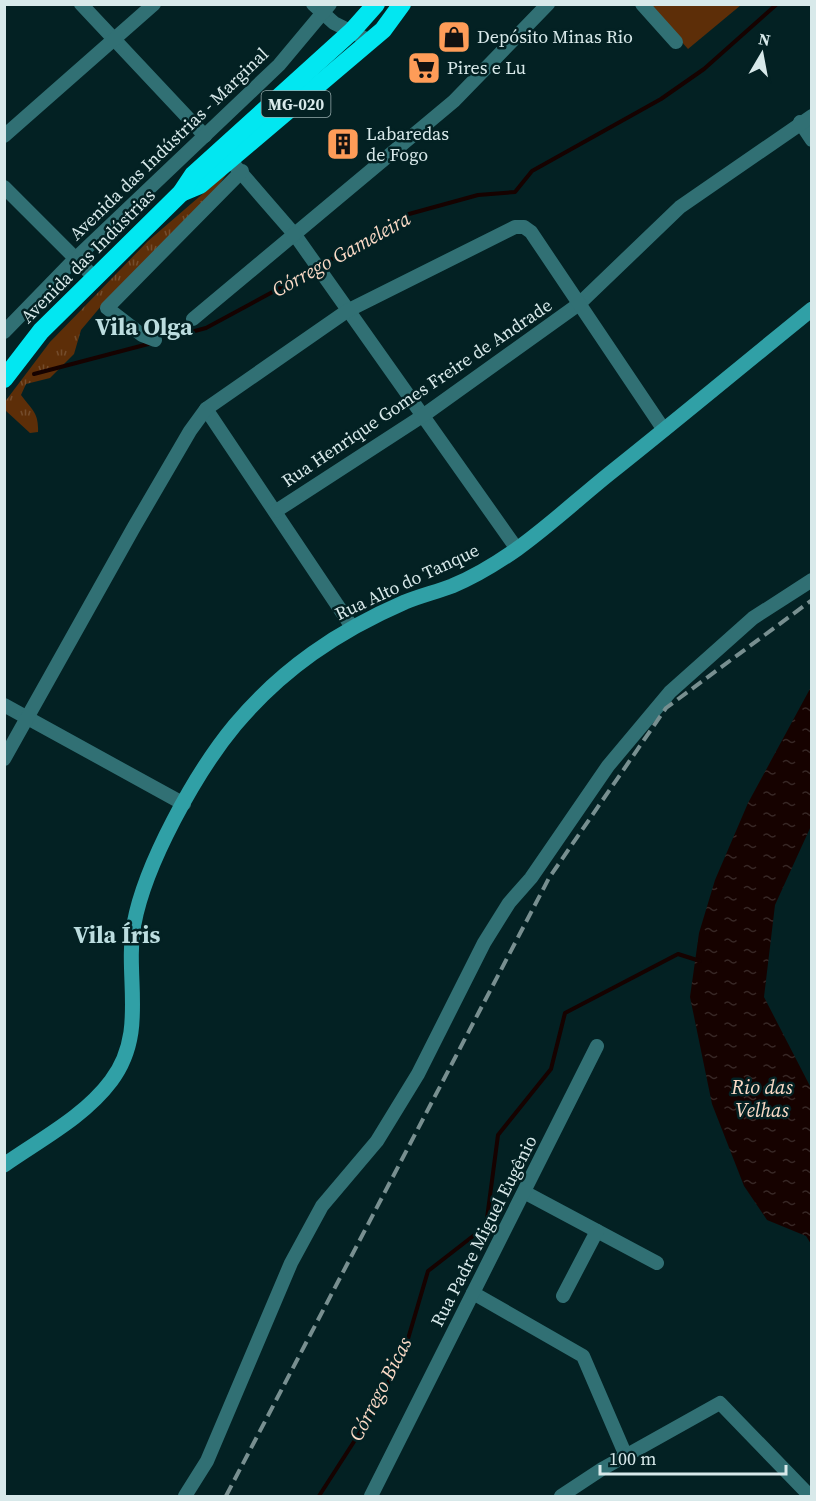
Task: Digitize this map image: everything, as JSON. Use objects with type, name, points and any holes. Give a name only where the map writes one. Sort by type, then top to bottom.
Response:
[{"type":"highway","name":"Avenida das Indústrias","points":[[4,379],[41,331],[93,276],[181,193],[193,175],[352,31],[376,4]]},
{"type":"highway","name":"Avenida das Indústrias","points":[[181,193],[236,165],[383,30],[402,4]]},
{"type":"main road","name":"Rua Alto do Tanque","points":[[5,1168],[86,1109],[112,1079],[126,1054],[133,1030],[134,926],[144,885],[184,804],[214,752],[273,683],[311,652],[352,627],[408,601],[454,585],[517,549],[812,309]]},
{"type":"street","points":[[81,4],[205,136]]},
{"type":"street","points":[[4,136],[115,41],[154,4]]},
{"type":"street","points":[[193,319],[454,101],[548,4]]},
{"type":"street","points":[[642,4],[676,42]]},
{"type":"street","points":[[322,8],[334,23],[370,41]]},
{"type":"street","name":"Avenida das Indústrias - Marginal","points":[[4,332],[75,259],[279,65],[322,8]]},
{"type":"street","points":[[806,119],[812,140]]},
{"type":"street","name":"Rua Henrique Gomes Freire de Andrade","points":[[276,511],[424,415],[579,304],[680,207],[806,119]]},
{"type":"street","points":[[155,340],[142,335],[107,308],[236,165],[313,259],[347,311],[424,415],[517,549]]},
{"type":"street","points":[[4,187],[93,276]]},
{"type":"street","points":[[4,759],[139,518],[190,431],[206,409],[347,311],[515,227],[524,227],[531,232],[664,430]]},
{"type":"street","points":[[206,409],[352,627]]},
{"type":"street","points":[[185,1497],[207,1461],[291,1263],[322,1206],[377,1141],[418,1074],[484,943],[509,903],[531,878],[608,766],[670,692],[753,618],[812,580]]},
{"type":"street","points":[[4,705],[184,804]]},
{"type":"street","name":"Rua Padre Miguel Eugênio","points":[[371,1497],[597,1047]]},
{"type":"street","points":[[524,1192],[657,1263]]},
{"type":"street","points":[[563,1296],[597,1231]]},
{"type":"street","points":[[473,1293],[583,1356],[626,1455]]},
{"type":"street","points":[[561,1497],[626,1455],[720,1403],[810,1497]]},
{"type":"green space","points":[[649,5],[741,5],[688,49]]},
{"type":"green space","points":[[228,172],[217,188],[102,305],[81,330],[74,354],[50,378],[26,384],[21,395],[34,411],[38,425],[38,432],[30,433],[5,410],[4,403],[50,342],[148,241]]},
{"type":"water","name":"Rio das Velhas","points":[[811,687],[811,826],[775,905],[764,997],[811,1088],[811,1244],[806,1236],[767,1220],[744,1186],[712,1104],[690,997],[699,933],[715,880],[748,803]]},
{"type":"waterway","name":"Córrego Gameleira","points":[[322,265],[409,214],[478,195],[515,192],[532,171],[661,99],[704,69],[777,4]]},
{"type":"waterway","name":"Córrego Gameleira","points":[[191,332],[206,328],[315,269]]},
{"type":"waterway","name":"Córrego Gameleira","points":[[34,374],[152,343]]},
{"type":"waterway","name":"Córrego Bicas","points":[[319,1496],[375,1409],[405,1349],[428,1271],[486,1226],[498,1135],[551,1069],[565,1013],[678,954],[700,961]]},
{"type":"railway","points":[[226,1496],[549,878],[666,708],[812,600]]},
{"type":"place","name":"Depósito Minas Rio","points":[[454,37]]},
{"type":"place","name":"Pires e Lu","points":[[424,68]]},
{"type":"place","name":"Labaredas de Fogo","points":[[343,144]]},
{"type":"district","name":"Vila Olga","points":[[144,327]]},
{"type":"district","name":"Vila Íris","points":[[117,935]]}]
